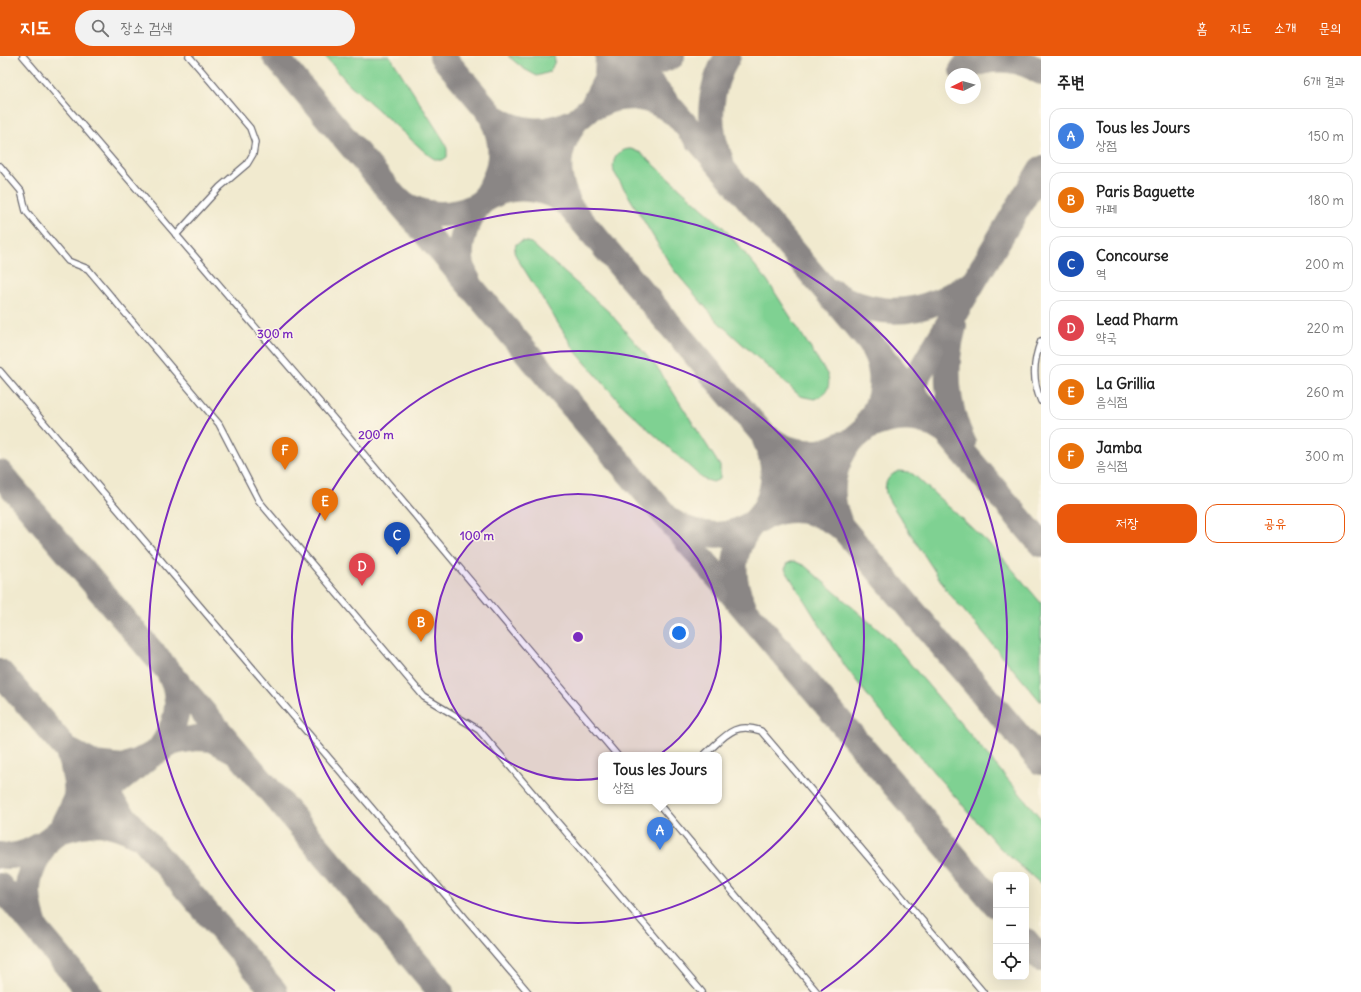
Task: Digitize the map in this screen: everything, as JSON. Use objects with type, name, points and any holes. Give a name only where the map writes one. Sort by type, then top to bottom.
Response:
[{"type":"lane","points":[[23,56],[340,426],[614,752]]},
{"type":"lane","points":[[176,236],[220,187],[247,164],[253,154],[255,142],[250,128],[189,56]]},
{"type":"lane","points":[[0,166],[21,191],[26,211],[68,261],[88,269],[218,424],[259,501],[424,697],[479,730],[702,992]]},
{"type":"lane","points":[[1041,340],[1034,366],[1041,401]]},
{"type":"lane","points":[[0,370],[528,992]]},
{"type":"lane","points":[[708,752],[736,728],[748,726],[761,731],[983,992]]},
{"type":"lane","points":[[660,806],[817,992]]},
{"type":"green space","points":[[325,56],[390,56],[444,141],[447,149],[447,157],[438,160],[428,154],[347,82]]},
{"type":"green space","points":[[508,56],[554,56],[555,61],[550,72],[537,76],[524,69]]},
{"type":"green space","points":[[626,149],[631,149],[641,153],[723,227],[767,280],[827,374],[829,383],[825,393],[814,399],[800,396],[718,322],[673,269],[614,172],[613,167],[616,156]]},
{"type":"green space","points":[[523,241],[531,243],[609,312],[659,370],[720,466],[720,479],[713,482],[703,479],[624,407],[576,352],[514,252],[516,244]]},
{"type":"green space","points":[[899,471],[909,472],[914,475],[996,550],[1041,603],[1041,702],[948,592],[890,502],[885,488],[887,480]]},
{"type":"green space","points":[[794,561],[805,566],[890,640],[1038,815],[1041,819],[1041,884],[1000,848],[875,705],[845,666],[785,569],[788,563]]},
{"type":"taxiway","points":[[275,56],[993,901]]},
{"type":"taxiway","points":[[442,56],[1041,762]]},
{"type":"taxiway","points":[[595,101],[607,78],[608,56]]},
{"type":"taxiway","points":[[627,56],[1041,544]]},
{"type":"taxiway","points":[[469,282],[461,261],[462,240],[470,219],[482,201],[622,81],[639,69],[672,56]]},
{"type":"taxiway","points":[[721,161],[713,135],[711,108],[716,81],[728,56]]},
{"type":"taxiway","points":[[973,56],[962,70],[982,62],[1002,60],[1022,63],[1041,72]]},
{"type":"taxiway","points":[[598,105],[607,101],[626,97],[645,99],[655,102],[672,112]]},
{"type":"taxiway","points":[[496,118],[504,123],[522,129],[532,130],[551,129],[569,123]]},
{"type":"taxiway","points":[[487,193],[496,175],[500,157],[499,139],[493,120]]},
{"type":"taxiway","points":[[567,199],[561,181],[559,162],[563,144],[572,127]]},
{"type":"taxiway","points":[[754,522],[863,431],[910,388],[1041,169]]},
{"type":"taxiway","points":[[400,201],[417,210],[435,214],[464,211],[500,192],[516,189],[542,191],[564,202]]},
{"type":"taxiway","points":[[832,292],[844,299],[870,308],[896,311],[923,307],[941,300],[972,284]]},
{"type":"taxiway","points":[[954,326],[948,356],[948,385],[953,414],[963,442]]},
{"type":"taxiway","points":[[868,422],[877,405],[881,386],[880,367],[873,348]]},
{"type":"taxiway","points":[[869,427],[888,420],[908,418],[927,422],[944,431]]},
{"type":"taxiway","points":[[770,439],[787,448],[805,452],[824,451],[842,444]]},
{"type":"taxiway","points":[[743,604],[736,585],[736,555],[743,537],[766,506],[772,490],[773,464],[765,440]]},
{"type":"taxiway","points":[[839,521],[833,502],[832,492],[834,474],[846,447]]},
{"type":"taxiway","points":[[0,473],[441,992]]},
{"type":"taxiway","points":[[671,521],[694,532],[712,535],[740,530],[773,513],[802,510],[820,515],[837,525]]},
{"type":"taxiway","points":[[0,672],[275,992]]},
{"type":"taxiway","points":[[159,750],[170,732],[176,714],[177,695],[170,675]]},
{"type":"taxiway","points":[[0,855],[19,855],[47,841],[148,757],[173,742],[196,738],[212,739],[235,751]]},
{"type":"taxiway","points":[[71,752],[94,764],[123,767],[143,759]]},
{"type":"taxiway","points":[[69,756],[75,778],[76,795],[71,811],[60,831],[81,825],[99,823],[117,826],[137,835]]},
{"type":"taxiway","points":[[35,926],[29,901],[29,882],[31,872],[47,841]]},
{"type":"taxiway","points":[[0,886],[89,992]]},
{"type":"taxiway","points":[[1028,944],[1041,959]]},
{"type":"place","name":"Jamba","points":[[285,470]]},
{"type":"place","name":"La Grillia","points":[[325,521]]},
{"type":"place","name":"Concourse","points":[[397,555]]},
{"type":"place","name":"Lead Pharm","points":[[362,586]]},
{"type":"place","name":"Paris Baguette","points":[[421,642]]},
{"type":"place","name":"Tous les Jours","points":[[660,850]]}]
